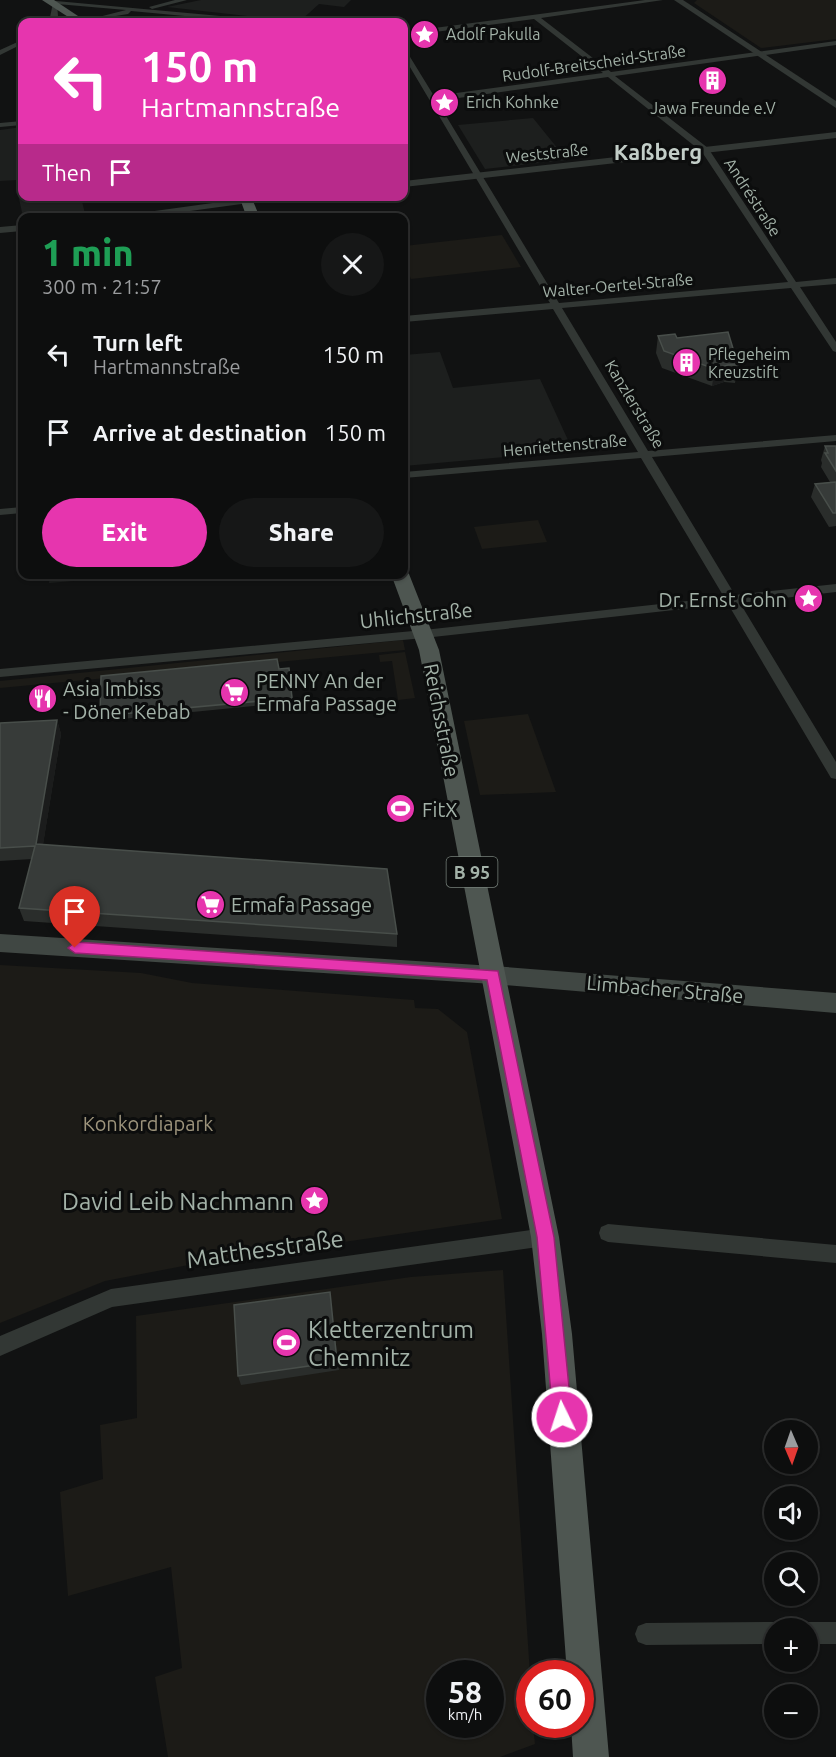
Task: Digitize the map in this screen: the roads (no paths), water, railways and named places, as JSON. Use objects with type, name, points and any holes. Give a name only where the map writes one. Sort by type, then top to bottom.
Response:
[{"type":"main road","points":[[50,2],[76,18]]},
{"type":"main road","name":"Reichsstraße","points":[[402,579],[424,634],[493,975]]},
{"type":"main road","name":"Limbacher Straße","points":[[0,943],[493,975],[836,1003]]},
{"type":"main road","name":"B 95","points":[[493,975],[545,1237],[557,1334],[591,1757]]},
{"type":"street","points":[[101,18],[184,0]]},
{"type":"street","points":[[408,33],[660,0]]},
{"type":"street","points":[[678,0],[836,105]]},
{"type":"street","points":[[54,18],[50,2],[223,18]]},
{"type":"street","name":"Andréstraße","points":[[535,16],[705,150],[836,349]]},
{"type":"street","name":"Rudolf-Breitscheid-Straße","points":[[432,99],[836,43]]},
{"type":"street","points":[[0,53],[18,44]]},
{"type":"street","name":"Kanzlerstraße","points":[[408,59],[836,774]]},
{"type":"street","points":[[0,125],[18,123]]},
{"type":"street","name":"Weststraße","points":[[408,184],[836,135]]},
{"type":"street","points":[[145,213],[232,201]]},
{"type":"street","points":[[0,230],[18,228]]},
{"type":"street","name":"Walter-Oertel-Straße","points":[[408,319],[836,281]]},
{"type":"street","name":"Henriettenstraße","points":[[408,475],[836,438]]},
{"type":"street","points":[[0,512],[18,510]]},
{"type":"street","name":"Uhlichstraße","points":[[0,673],[424,634],[836,588]]},
{"type":"street","points":[[608,1233],[836,1254]]},
{"type":"street","name":"Matthesstraße","points":[[0,1346],[111,1298],[545,1237]]},
{"type":"street","points":[[646,1634],[764,1633]]},
{"type":"street","points":[[818,1633],[836,1633]]},
{"type":"place","name":"Adolf Pakulla","points":[[425,34]]},
{"type":"place","name":"Jawa Freunde e.V","points":[[713,80]]},
{"type":"place","name":"Erich Kohnke","points":[[445,102]]},
{"type":"place","name":"Pflegeheim Kreuzstift","points":[[687,363]]},
{"type":"place","name":"Dr. Ernst Cohn","points":[[808,599]]},
{"type":"place","name":"PENNY An der Ermafa Passage","points":[[235,692]]},
{"type":"place","name":"Asia Imbiss - Döner Kebab","points":[[42,699]]},
{"type":"place","name":"FitX","points":[[401,809]]},
{"type":"place","name":"Ermafa Passage","points":[[210,904]]},
{"type":"place","name":"David Leib Nachmann","points":[[315,1201]]},
{"type":"place","name":"Kletterzentrum Chemnitz","points":[[287,1343]]},
{"type":"district","name":"Kaßberg","points":[[658,151]]},
{"type":"park label","name":"Konkordiapark","points":[[148,1123]]}]
